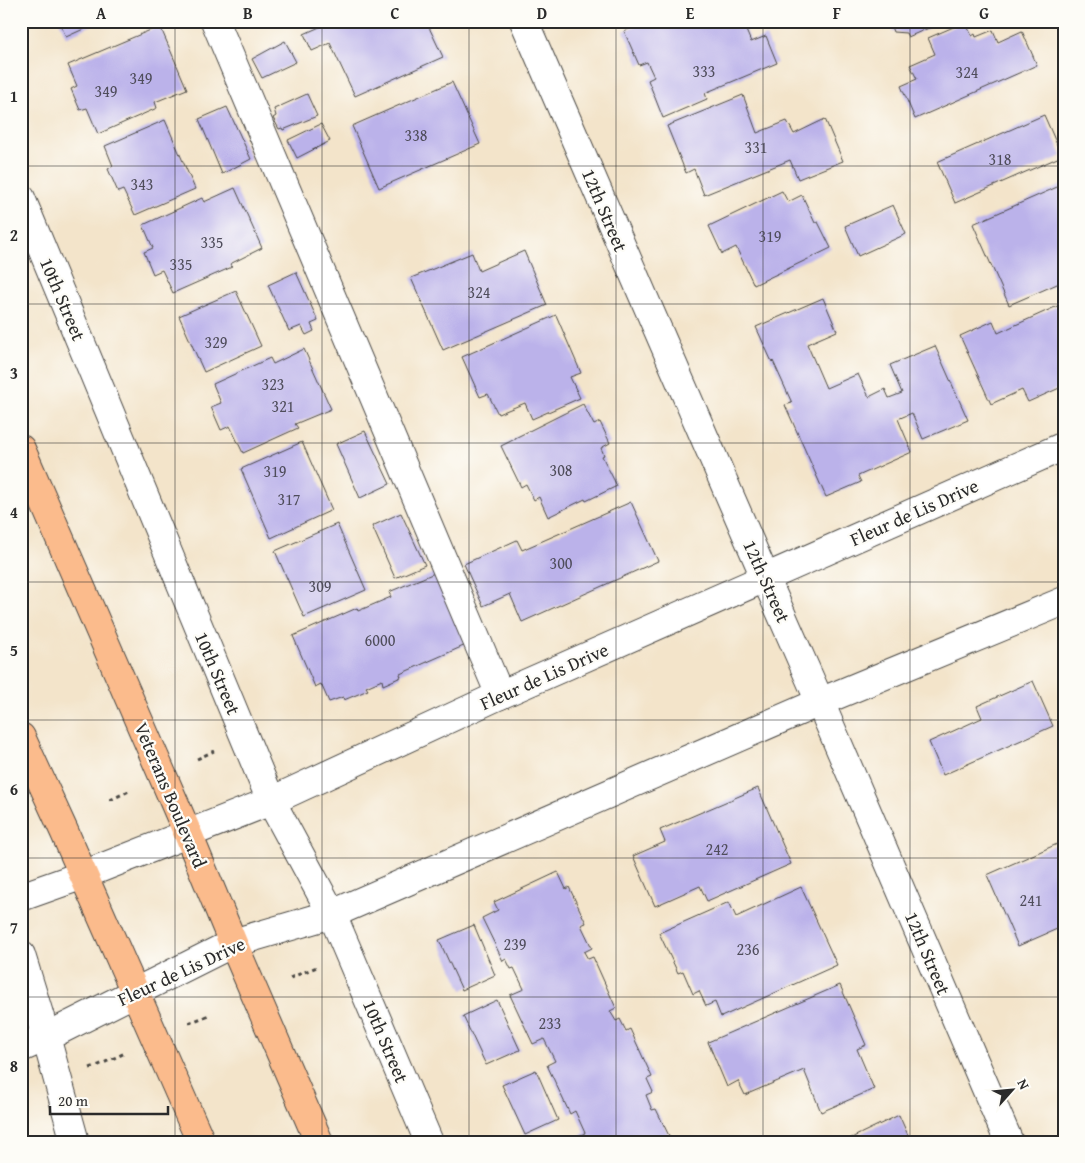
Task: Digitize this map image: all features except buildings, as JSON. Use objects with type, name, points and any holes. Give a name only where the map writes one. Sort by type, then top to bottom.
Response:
[{"type":"main road","name":"Veterans Boulevard","points":[[21,449],[319,1142]]},
{"type":"main road","points":[[21,738],[201,1142]]},
{"type":"street","points":[[214,21],[500,695]]},
{"type":"street","name":"12th Street","points":[[524,21],[1009,1142]]},
{"type":"street","name":"10th Street","points":[[21,198],[272,800],[332,914],[429,1142]]},
{"type":"street","name":"Fleur de Lis Drive","points":[[21,897],[83,875],[272,800],[500,695],[1064,446]]},
{"type":"street","name":"Fleur de Lis Drive","points":[[21,1048],[233,943],[332,914],[820,702],[1064,601]]},
{"type":"street","points":[[21,954],[75,1142]]},
{"type":"path","points":[[197,758],[215,751]]},
{"type":"path","points":[[110,800],[136,788]]},
{"type":"path","points":[[290,978],[320,965]]},
{"type":"path","points":[[189,1023],[209,1015]]},
{"type":"path","points":[[84,1070],[99,1066],[125,1053]]}]
